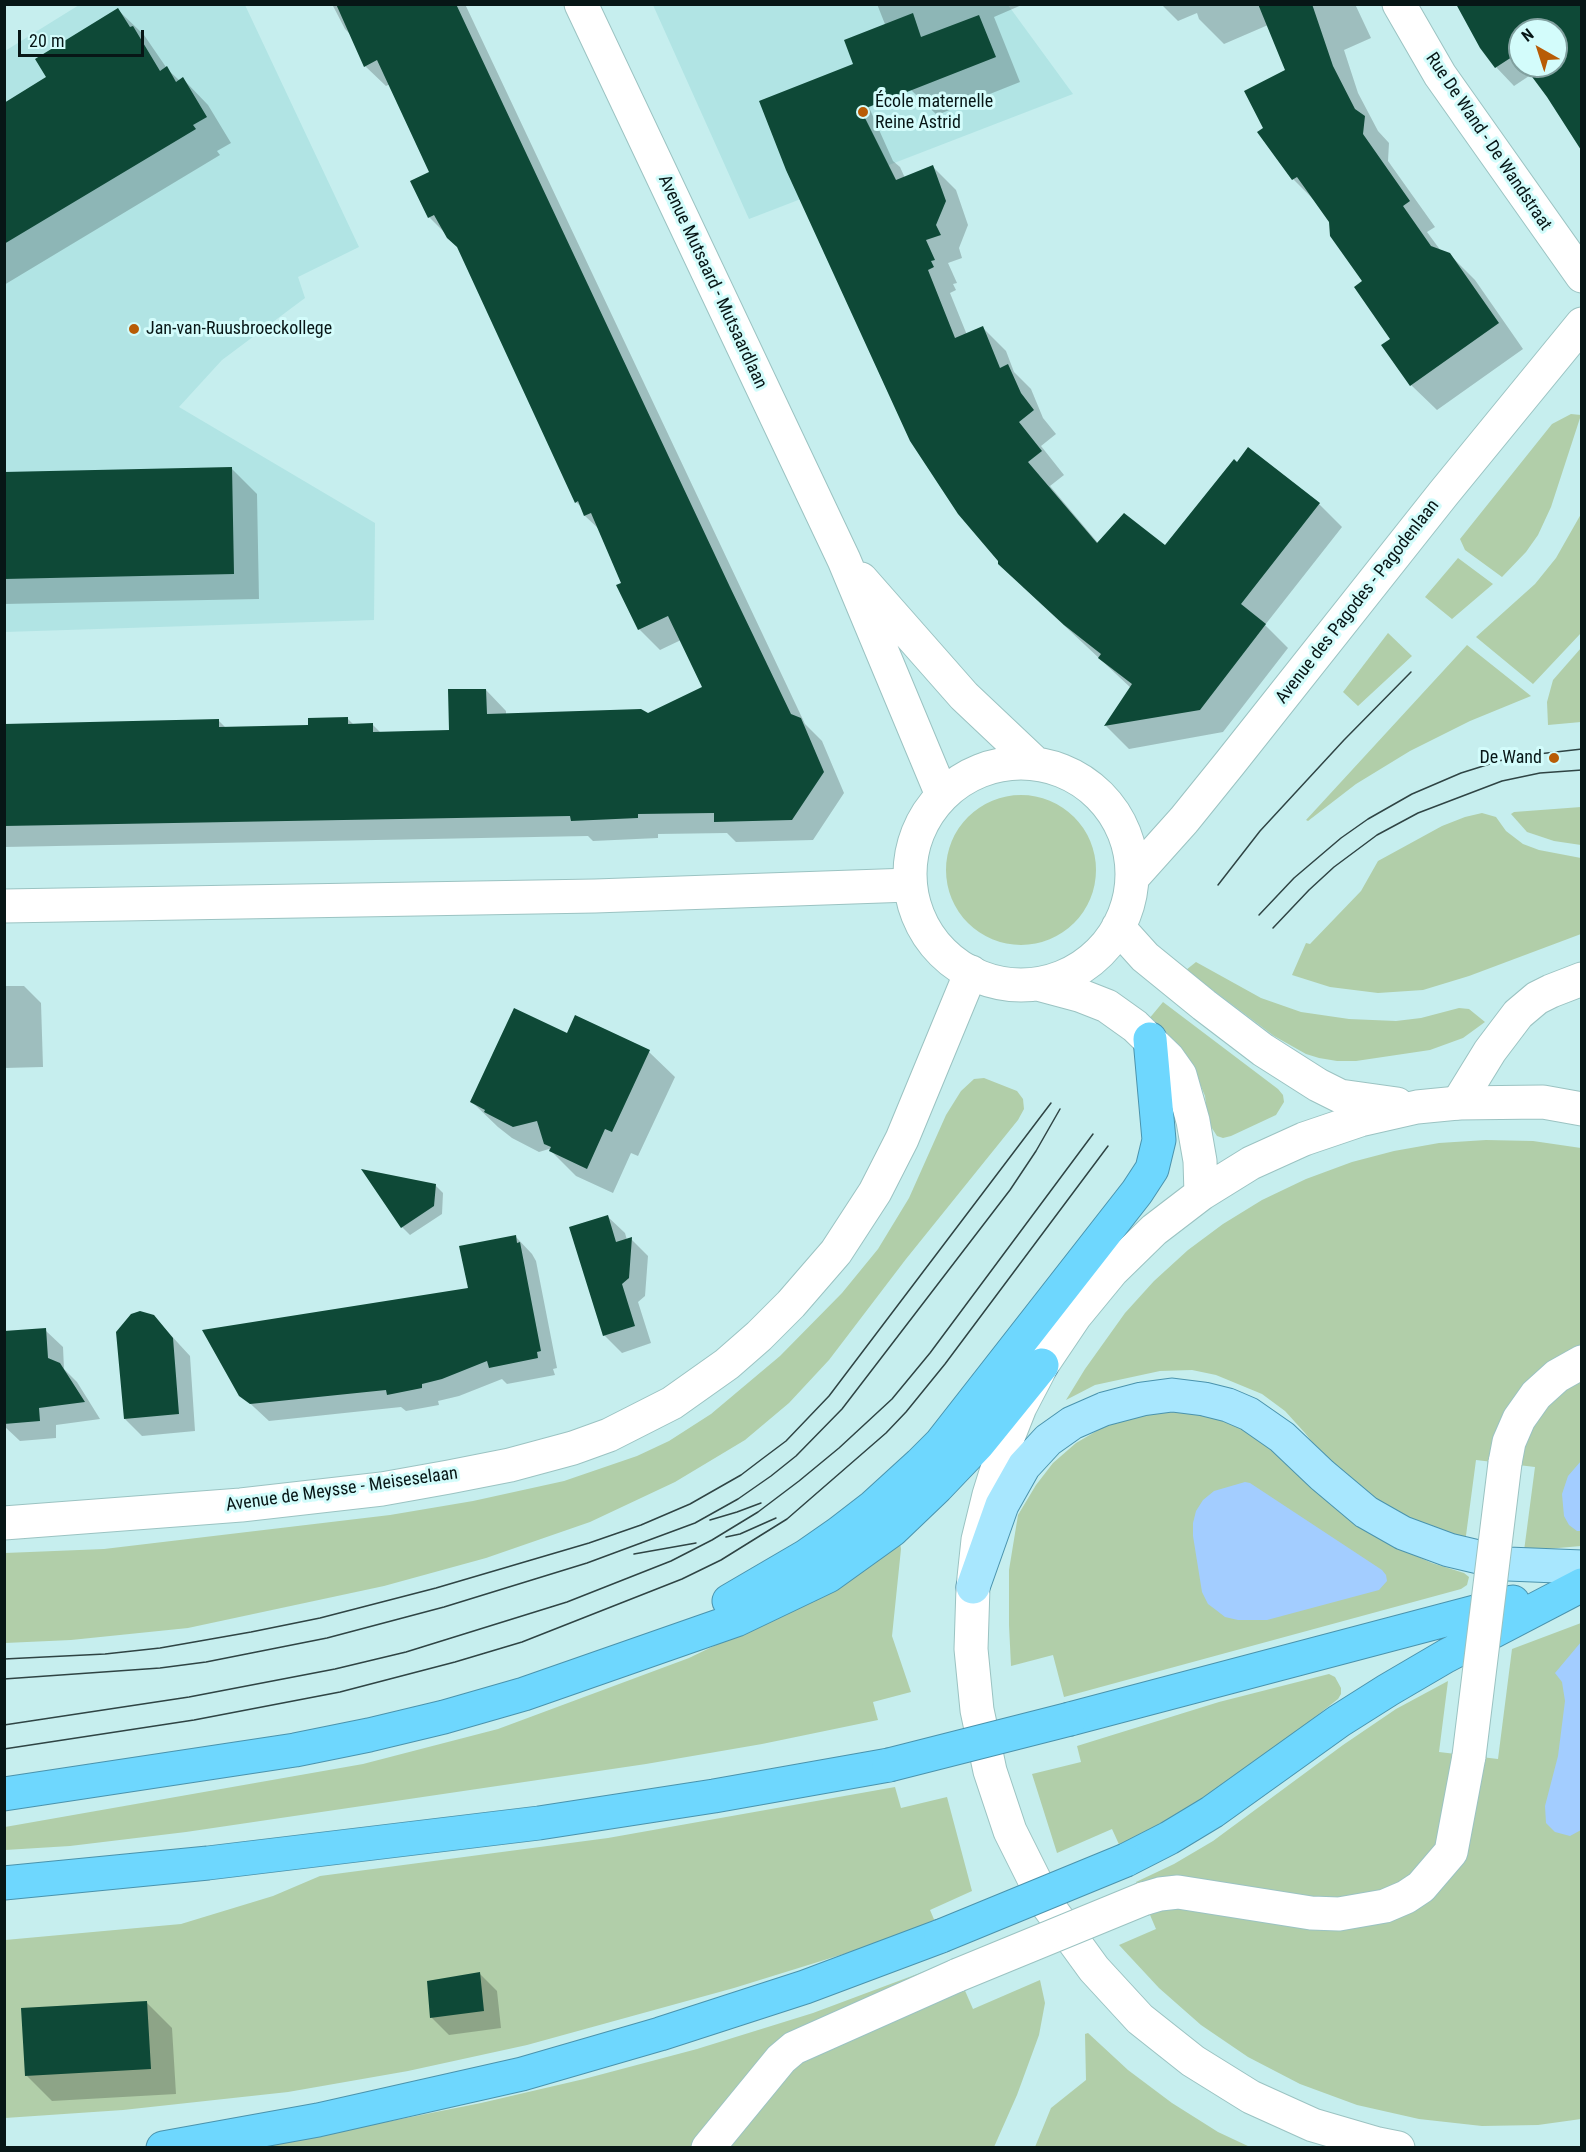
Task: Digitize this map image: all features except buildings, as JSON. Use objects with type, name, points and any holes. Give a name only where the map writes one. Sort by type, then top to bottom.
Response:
[{"type":"highway","points":[[615,1661],[750,1590],[806,1556],[874,1506],[941,1443],[1137,1192],[1152,1169],[1159,1140],[1150,1039]]},
{"type":"highway","points":[[4,1794],[295,1750],[369,1735],[524,1694],[736,1620],[828,1576],[892,1530],[978,1444],[1042,1365]]},
{"type":"highway","points":[[4,1884],[208,1863],[539,1823],[714,1796],[889,1765],[1382,1638],[1581,1584]]},
{"type":"highway","points":[[163,2148],[318,2120],[522,2073],[660,2034],[783,1995],[941,1936],[1126,1860],[1169,1838],[1212,1812],[1388,1690],[1446,1656],[1581,1584]]},
{"type":"main road","points":[[973,1587],[1002,1506],[1024,1466],[1048,1440],[1072,1423],[1104,1409],[1142,1399],[1172,1395],[1204,1399],[1228,1405],[1249,1414],[1282,1437],[1366,1512],[1403,1533],[1449,1550],[1508,1564],[1581,1567]]},
{"type":"street","name":"Avenue Mutsaard - Mutsaardlaan","points":[[581,4],[844,560],[942,795]]},
{"type":"street","name":"Rue De Wand - De Wandstraat","points":[[1399,4],[1440,75],[1581,276]]},
{"type":"street","name":"Avenue des Pagodes - Pagodenlaan","points":[[1132,878],[1230,764],[1443,494],[1581,324]]},
{"type":"street","name":"Avenue Mutsaard - Mutsaardlaan","points":[[844,560],[964,696],[1036,764]]},
{"type":"street","points":[[1036,764],[1060,770],[1084,782],[1104,800],[1119,821],[1129,847],[1132,878],[1127,903],[1118,927],[1098,954],[1070,974],[1038,984],[1012,985],[988,980],[957,966],[933,944],[917,916],[910,885],[911,852],[922,822],[942,795],[973,774],[994,767],[1036,764]]},
{"type":"street","points":[[4,906],[595,896],[910,885]]},
{"type":"street","points":[[1118,927],[1145,957],[1204,1005],[1263,1050],[1318,1085],[1340,1096],[1417,1107]]},
{"type":"street","name":"Avenue de Meysse - Meiseselaan","points":[[4,1523],[252,1504],[382,1489],[449,1477],[510,1465],[573,1448],[609,1435],[672,1403],[727,1364],[759,1336],[791,1304],[836,1252],[875,1192],[902,1139],[970,972]]},
{"type":"street","points":[[1458,1103],[1495,1043],[1518,1014],[1551,991],[1581,979]]},
{"type":"street","points":[[1038,984],[1079,995],[1107,1006],[1150,1039],[1168,1058],[1180,1075],[1193,1121],[1201,1194]]},
{"type":"street","points":[[1398,2148],[1313,2125],[1251,2097],[1193,2061],[1140,2019],[1094,1970],[1046,1903],[1010,1831],[990,1771],[977,1710],[971,1649],[973,1587],[978,1540],[988,1495],[1003,1450],[1020,1407],[1042,1365],[1075,1316],[1112,1271],[1154,1230],[1201,1194],[1251,1163],[1304,1139],[1360,1120],[1417,1107],[1458,1103],[1543,1102],[1581,1109]]},
{"type":"street","points":[[708,2148],[781,2059],[794,2048],[958,1976],[1143,1899],[1178,1892],[1311,1913],[1339,1914],[1385,1905],[1406,1897],[1422,1887],[1451,1852],[1469,1756],[1509,1442],[1519,1419],[1536,1395],[1557,1376],[1581,1362]]},
{"type":"shaded area","name":"Jan-van-Ruusbroeckollege","points":[[79,5],[245,5],[359,247],[298,277],[305,298],[222,360],[179,407],[375,523],[374,620],[5,632],[5,51]]},
{"type":"shaded area","name":"École maternelle Reine Astrid","points":[[653,5],[1008,5],[1073,94],[749,219]]},
{"type":"green space","points":[[1571,414],[1581,415],[1551,507],[1538,535],[1526,552],[1502,577],[1465,550],[1460,539],[1552,424]]},
{"type":"green space","points":[[1581,514],[1581,633],[1533,684],[1476,637],[1535,584],[1556,558]]},
{"type":"green space","points":[[1458,558],[1493,584],[1452,619],[1425,597]]},
{"type":"green space","points":[[1388,633],[1412,656],[1358,706],[1343,692]]},
{"type":"green space","points":[[1467,645],[1531,696],[1470,721],[1410,751],[1356,784],[1308,821],[1306,820]]},
{"type":"green space","points":[[1581,648],[1581,722],[1548,725],[1547,702],[1553,680]]},
{"type":"green space","points":[[1021,795],[1050,801],[1074,817],[1090,841],[1096,870],[1090,899],[1074,923],[1050,939],[1021,945],[992,939],[968,923],[952,899],[946,870],[952,841],[968,817],[992,801]]},
{"type":"green space","points":[[1581,807],[1581,845],[1554,841],[1527,832],[1511,814],[1514,812]]},
{"type":"green space","points":[[1482,813],[1496,817],[1506,831],[1523,844],[1539,850],[1581,858],[1581,934],[1469,976],[1423,990],[1378,993],[1330,987],[1292,975],[1306,943],[1310,944],[1361,891],[1378,861],[1442,826]]},
{"type":"green space","points":[[1196,962],[1261,998],[1301,1012],[1349,1019],[1396,1021],[1421,1018],[1459,1008],[1469,1009],[1485,1022],[1463,1038],[1430,1050],[1356,1061],[1319,1058],[1306,1054],[1274,1036],[1186,970]]},
{"type":"green space","points":[[1163,1002],[1278,1089],[1283,1095],[1284,1102],[1276,1115],[1231,1136],[1223,1138],[1217,1136],[1208,1122],[1205,1096],[1197,1077],[1148,1020]]},
{"type":"green space","points":[[984,1078],[1017,1091],[1023,1099],[1024,1109],[1018,1120],[906,1259],[829,1360],[789,1403],[745,1440],[675,1482],[590,1522],[486,1558],[384,1586],[188,1628],[71,1640],[5,1643],[5,1553],[104,1549],[390,1515],[473,1501],[564,1481],[637,1456],[669,1441],[711,1414],[780,1356],[842,1293],[878,1249],[909,1198],[946,1115],[961,1091],[974,1079]]},
{"type":"green space","points":[[1486,1140],[1533,1141],[1581,1148],[1581,1546],[1524,1551],[1535,1467],[1476,1460],[1465,1543],[1379,1505],[1323,1456],[1285,1411],[1262,1394],[1216,1375],[1192,1370],[1160,1371],[1095,1385],[1066,1400],[1125,1313],[1154,1281],[1188,1250],[1223,1224],[1262,1200],[1306,1179],[1352,1162],[1439,1143]]},
{"type":"green space","points":[[1173,1412],[1202,1415],[1227,1421],[1248,1430],[1405,1551],[1432,1563],[1464,1573],[1469,1577],[1467,1585],[1461,1589],[1064,1697],[1053,1655],[1011,1666],[1009,1570],[1018,1515],[1036,1485],[1053,1463],[1076,1443],[1100,1429],[1127,1418]]},
{"type":"green space","points":[[900,1543],[892,1636],[911,1692],[873,1702],[878,1720],[762,1744],[646,1764],[186,1832],[70,1846],[5,1850],[5,1827],[363,1764],[498,1729],[689,1658],[809,1600]]},
{"type":"green space","points":[[1581,1623],[1581,2119],[1538,2125],[1482,2126],[1419,2119],[1357,2105],[1300,2084],[1248,2057],[1201,2025],[1159,1988],[1119,1945],[1156,1929],[1136,1882],[1174,1864],[1213,1841],[1343,1745],[1396,1709],[1448,1681],[1439,1752],[1498,1759],[1512,1649]]},
{"type":"green space","points":[[1329,1674],[1335,1677],[1341,1688],[1338,1699],[1218,1793],[1122,1851],[1112,1829],[1057,1853],[1032,1774],[1081,1762],[1077,1746],[1219,1702]]},
{"type":"green space","points":[[895,1787],[901,1808],[947,1797],[972,1891],[930,1910],[936,1924],[918,1931],[734,1988],[527,2045],[408,2071],[288,2092],[123,2110],[5,2118],[5,1940],[181,1924],[273,1896],[320,1876],[608,1838]]},
{"type":"green space","points":[[952,1961],[973,2009],[1040,1980],[1045,2003],[1039,2035],[1017,2095],[994,2147],[256,2148],[481,2103],[697,2049],[813,2013]]},
{"type":"green space","points":[[1088,2033],[1128,2070],[1172,2103],[1218,2132],[1250,2147],[1035,2147],[1051,2108],[1086,2080],[1085,2034]]},
{"type":"water","points":[[1581,1461],[1581,1531],[1577,1531],[1569,1525],[1564,1516],[1562,1494],[1568,1476]]},
{"type":"water","points":[[1245,1482],[1250,1483],[1382,1570],[1387,1581],[1379,1590],[1267,1620],[1238,1620],[1225,1617],[1208,1604],[1202,1592],[1193,1523],[1196,1511],[1203,1500],[1214,1491]]},
{"type":"water","points":[[1581,1642],[1581,1830],[1570,1836],[1555,1832],[1546,1823],[1545,1806],[1558,1756],[1565,1701],[1562,1682],[1555,1673]]},
{"type":"tram line","points":[[1218,885],[1260,831],[1411,672]]},
{"type":"tram line","points":[[1259,915],[1294,878],[1341,838],[1368,819],[1412,794],[1461,773],[1512,757],[1582,749]]},
{"type":"tram line","points":[[1273,928],[1334,867],[1377,835],[1418,813],[1502,781],[1540,773],[1582,770]]},
{"type":"tram line","points":[[4,1659],[105,1654],[160,1648],[320,1618],[436,1588],[589,1543],[641,1525],[690,1504],[741,1475],[786,1441],[829,1396],[1051,1103]]},
{"type":"tram line","points":[[4,1679],[160,1668],[206,1662],[327,1638],[444,1607],[587,1563],[695,1523],[738,1499],[771,1476],[796,1456],[842,1409],[1010,1190],[1060,1109]]},
{"type":"tram line","points":[[4,1725],[189,1697],[335,1669],[406,1652],[567,1602],[671,1561],[712,1540],[758,1512],[799,1481],[892,1399],[930,1353],[1093,1134]]},
{"type":"tram line","points":[[4,1749],[194,1720],[340,1692],[455,1662],[522,1642],[682,1579],[721,1560],[787,1519],[886,1433],[906,1412],[945,1364],[1108,1146]]},
{"type":"tram line","points":[[710,1520],[761,1503]]},
{"type":"tram line","points":[[726,1537],[740,1534],[776,1518]]},
{"type":"tram line","points":[[634,1554],[696,1543]]},
{"type":"place","name":"École maternelle Reine Astrid","points":[[863,112]]},
{"type":"place","name":"Jan-van-Ruusbroeckollege","points":[[134,329]]},
{"type":"place","name":"De Wand","points":[[1554,758]]}]
